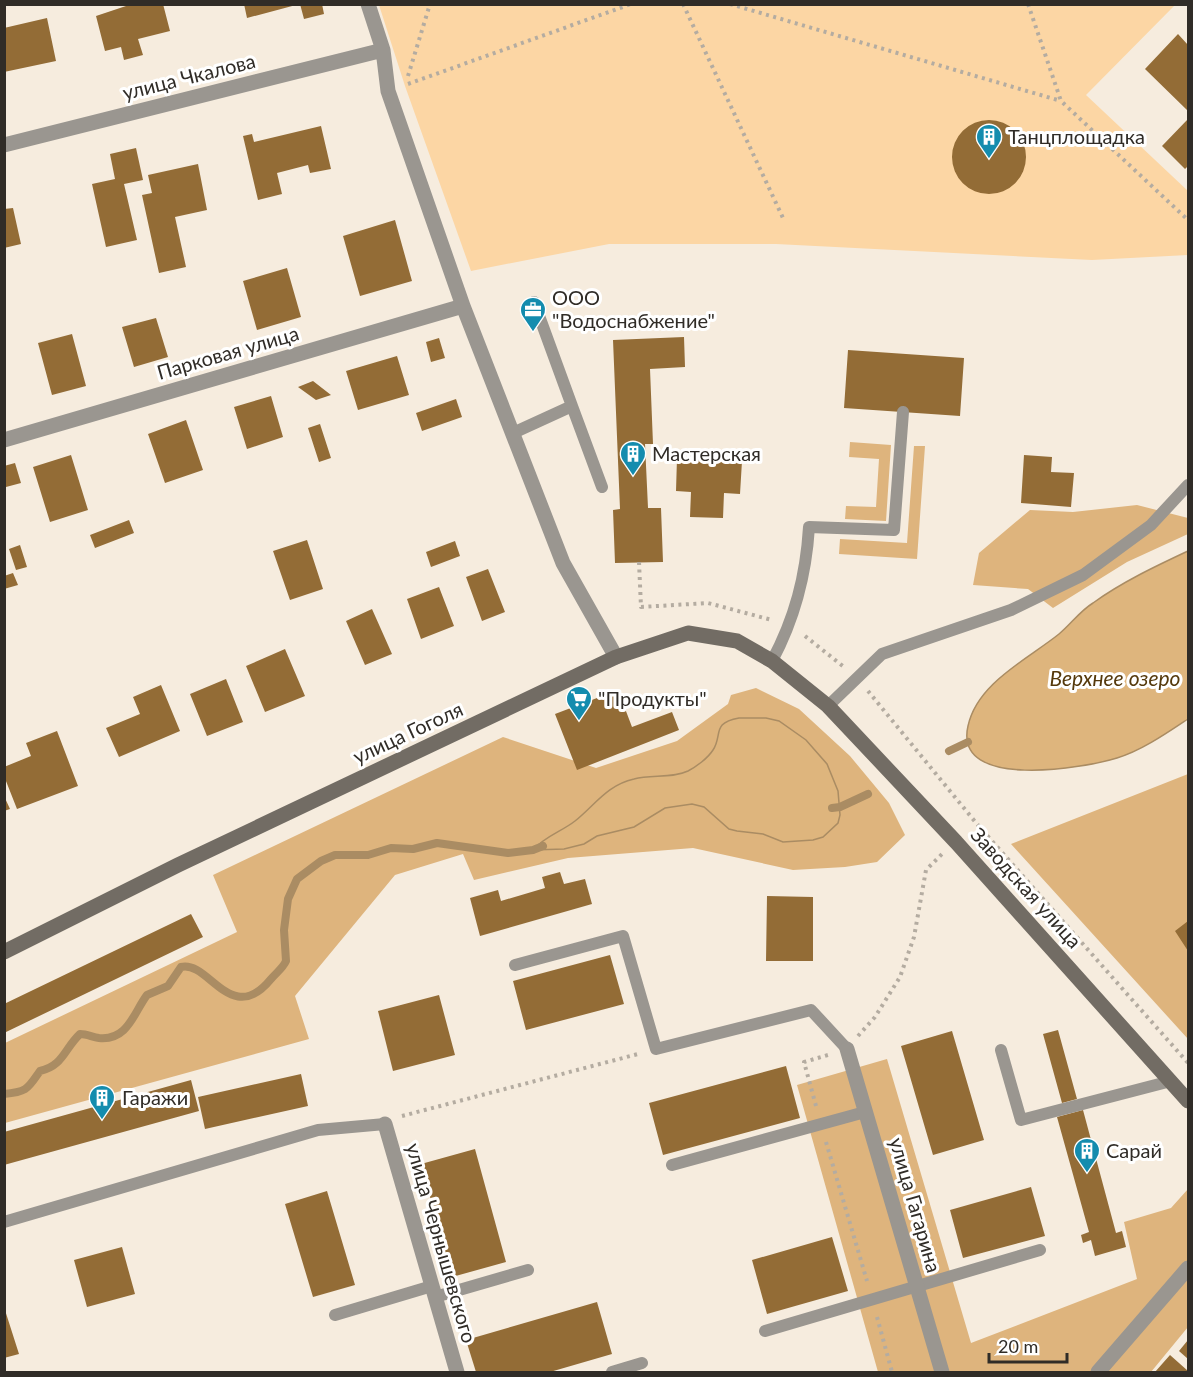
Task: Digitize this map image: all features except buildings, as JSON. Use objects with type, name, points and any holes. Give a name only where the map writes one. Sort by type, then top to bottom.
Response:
[{"type":"main road","name":"улица Гоголя","points":[[4,952],[178,865],[616,657],[688,633],[737,641],[772,661],[828,706]]},
{"type":"main road","name":"Заводская улица","points":[[828,706],[956,842],[1188,1101]]},
{"type":"street","points":[[368,4],[383,50],[388,91],[463,306],[563,563],[616,657]]},
{"type":"street","name":"улица Чкалова","points":[[4,145],[383,50]]},
{"type":"street","name":"Парковая улица","points":[[4,440],[463,306]]},
{"type":"street","name":"улица Гагарина","points":[[847,1049],[942,1372]]},
{"type":"street","name":"улица Чернышевского","points":[[385,1124],[457,1372]]},
{"type":"street","points":[[1098,1372],[1188,1268]]},
{"type":"lane","points":[[534,302],[602,487]]},
{"type":"lane","points":[[513,433],[572,406]]},
{"type":"lane","points":[[772,661],[791,625],[807,558],[809,527],[894,530],[903,412]]},
{"type":"lane","points":[[828,706],[882,654],[1011,610],[1083,575],[1150,525],[1188,485]]},
{"type":"lane","points":[[515,965],[623,936],[656,1049],[811,1010],[847,1049]]},
{"type":"lane","points":[[1001,1050],[1022,1120],[1171,1081]]},
{"type":"lane","points":[[672,1165],[865,1112]]},
{"type":"lane","points":[[4,1222],[318,1130],[385,1124]]},
{"type":"lane","points":[[765,1331],[1040,1250]]},
{"type":"lane","points":[[335,1315],[528,1270]]},
{"type":"lane","points":[[612,1372],[642,1364]]},
{"type":"path","points":[[430,4],[405,86],[631,4]]},
{"type":"path","points":[[683,4],[783,218]]},
{"type":"path","points":[[730,4],[1060,101],[1188,220]]},
{"type":"path","points":[[1028,4],[1060,101]]},
{"type":"path","points":[[857,678],[977,824],[1188,1063]]},
{"type":"path","points":[[892,1372],[804,1062],[847,1049],[875,1017],[900,977],[914,937],[926,870],[943,853]]},
{"type":"path","points":[[385,1124],[394,1119],[656,1049]]},
{"type":"shaded area","points":[[379,5],[1175,5],[1086,95],[1188,191],[1188,255],[1092,260],[776,244],[609,244],[471,271],[405,86]]},
{"type":"shaded area","points":[[850,442],[891,445],[886,521],[845,519],[846,506],[876,507],[879,459],[849,457]]},
{"type":"shaded area","points":[[914,446],[925,446],[917,559],[839,554],[840,539],[907,543]]},
{"type":"shaded area","points":[[1137,505],[1188,518],[1188,534],[1127,562],[1053,608],[1028,589],[973,585],[979,553],[1030,510],[1073,512]]},
{"type":"shaded area","points":[[756,688],[799,709],[850,756],[889,803],[905,835],[877,862],[845,867],[793,870],[693,848],[568,858],[474,880],[463,854],[395,875],[295,996],[309,1039],[5,1123],[5,1043],[237,932],[213,875],[503,737],[596,768],[677,741],[728,704],[731,695]]},
{"type":"shaded area","points":[[1188,774],[1188,1039],[1011,844]]},
{"type":"shaded area","points":[[887,1059],[971,1343],[1137,1279],[1124,1222],[1171,1208],[1188,1189],[1188,1327],[1151,1372],[878,1372],[797,1085]]},
{"type":"water","name":"Верхнее озеро","points":[[1188,551],[1188,719],[1135,751],[1101,762],[1052,769],[1025,770],[1000,767],[980,760],[969,746],[968,726],[973,711],[993,685],[1005,673],[1059,634],[1104,595]]},
{"type":"water","points":[[766,718],[779,721],[806,740],[827,764],[838,791],[840,815],[838,823],[823,837],[783,842],[763,834],[729,829],[704,807],[692,804],[665,808],[634,827],[597,836],[584,844],[564,849],[533,850],[575,821],[616,786],[641,778],[681,773],[695,767],[713,750],[721,726],[730,720]]},
{"type":"waterway","points":[[949,751],[968,742]]},
{"type":"waterway","points":[[832,808],[840,807],[868,794]]},
{"type":"waterway","points":[[4,1094],[26,1088],[40,1071],[48,1069],[59,1061],[80,1034],[109,1038],[124,1030],[147,995],[168,986],[181,967],[191,968],[201,973],[232,995],[244,997],[257,992],[286,961],[284,930],[288,899],[297,879],[321,861],[335,855],[368,855],[391,848],[413,849],[437,843],[508,853],[533,850],[543,846]]},
{"type":"place","name":"Танцплощадка","points":[[989,160]]},
{"type":"place","name":"ООО \"Водоснабжение\"","points":[[533,333]]},
{"type":"place","name":"Мастерская","points":[[633,477]]},
{"type":"place","name":"\"Продукты\"","points":[[579,722]]},
{"type":"place","name":"Гаражи","points":[[102,1121]]},
{"type":"place","name":"Сарай","points":[[1087,1174]]}]
